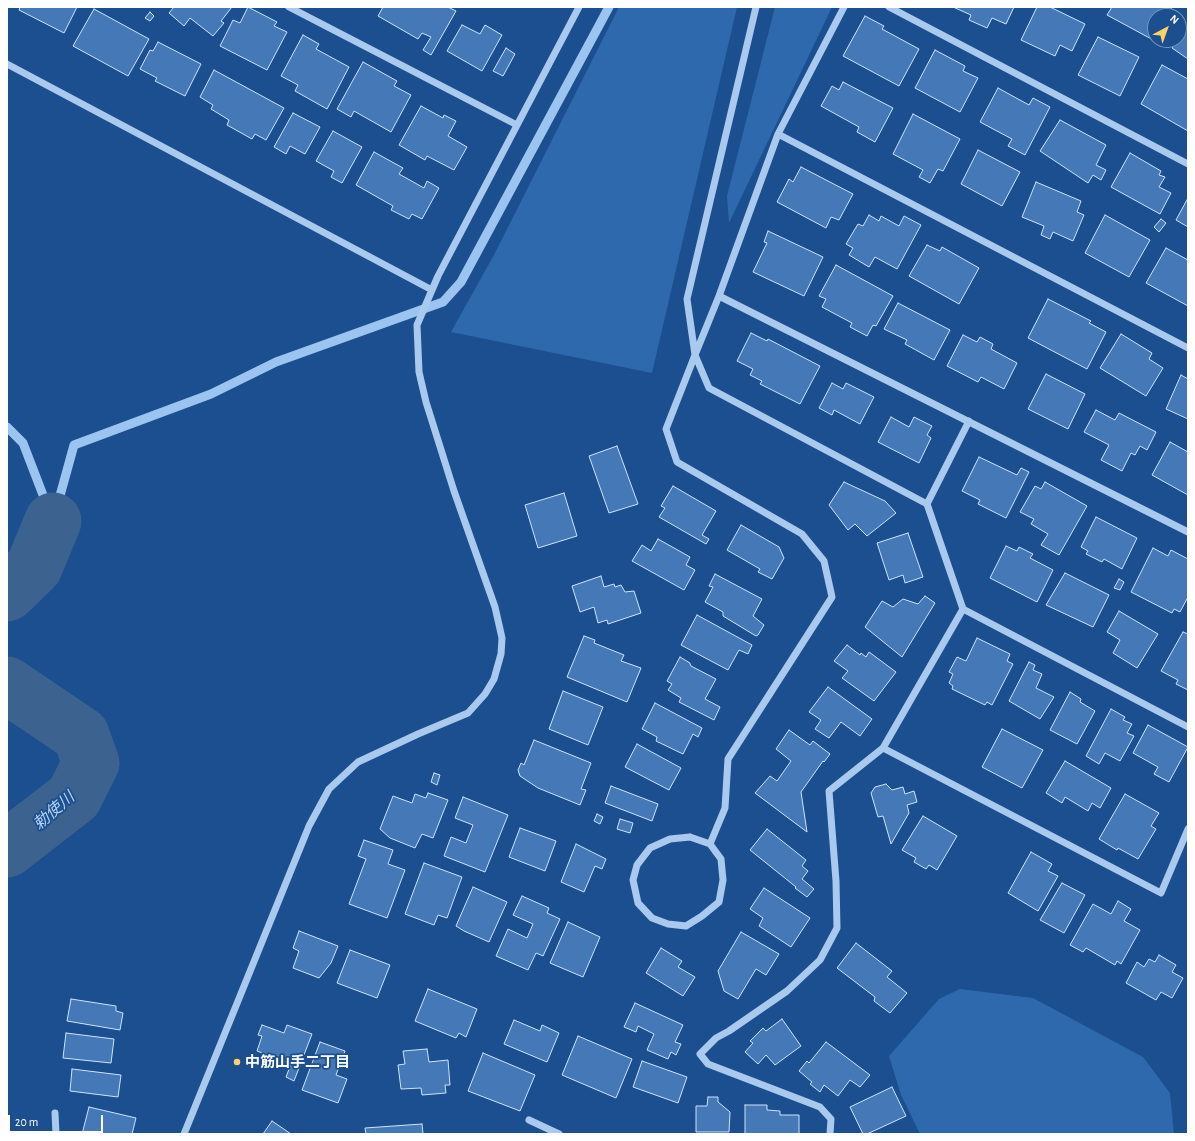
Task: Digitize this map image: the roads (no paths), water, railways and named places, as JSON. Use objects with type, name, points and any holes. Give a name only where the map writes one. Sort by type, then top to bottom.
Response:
[{"type":"street","points":[[289,7],[517,125]]},
{"type":"street","points":[[184,1134],[309,826],[329,789],[358,762],[468,713],[485,694],[494,679],[501,654],[502,638],[495,606],[454,491],[426,402],[419,372],[417,325],[432,290],[579,7]]},
{"type":"street","points":[[756,7],[687,299],[695,355],[709,388],[927,504],[963,609],[1188,727]]},
{"type":"street","points":[[710,844],[725,808],[728,759],[832,597],[824,561],[802,534],[677,462],[666,429],[719,296],[778,134],[844,7]]},
{"type":"street","points":[[889,7],[1188,164]]},
{"type":"street","points":[[7,64],[432,290]]},
{"type":"street","points":[[778,134],[1188,348]]},
{"type":"street","points":[[719,296],[1188,532]]},
{"type":"street","points":[[927,504],[969,421]]},
{"type":"street","points":[[830,1134],[831,1119],[820,1107],[708,1064],[700,1054],[716,1038],[729,1031],[787,991],[820,960],[837,928],[836,881],[829,791],[883,748],[963,609]]},
{"type":"street","points":[[883,748],[1161,893],[1188,830]]},
{"type":"street","points":[[690,837],[710,844],[721,859],[723,880],[719,902],[702,916],[686,926],[668,924],[652,918],[638,903],[633,880],[637,865],[650,848],[670,839],[690,837]]},
{"type":"street","points":[[55,1113],[56,1134]]},
{"type":"street","points":[[529,1120],[559,1134]]},
{"type":"waterway","points":[[53,521],[74,445],[211,394],[276,362],[443,302],[461,282],[609,7]]},
{"type":"waterway","points":[[7,427],[23,443],[53,521]]},
{"type":"waterway","name":"勅使川","points":[[7,593],[34,567],[53,521]]},
{"type":"waterway","name":"勅使川","points":[[7,685],[81,735],[91,763],[74,797],[7,849]]},
{"type":"place","name":"中筋山手二丁目","points":[[237,1062]]}]
